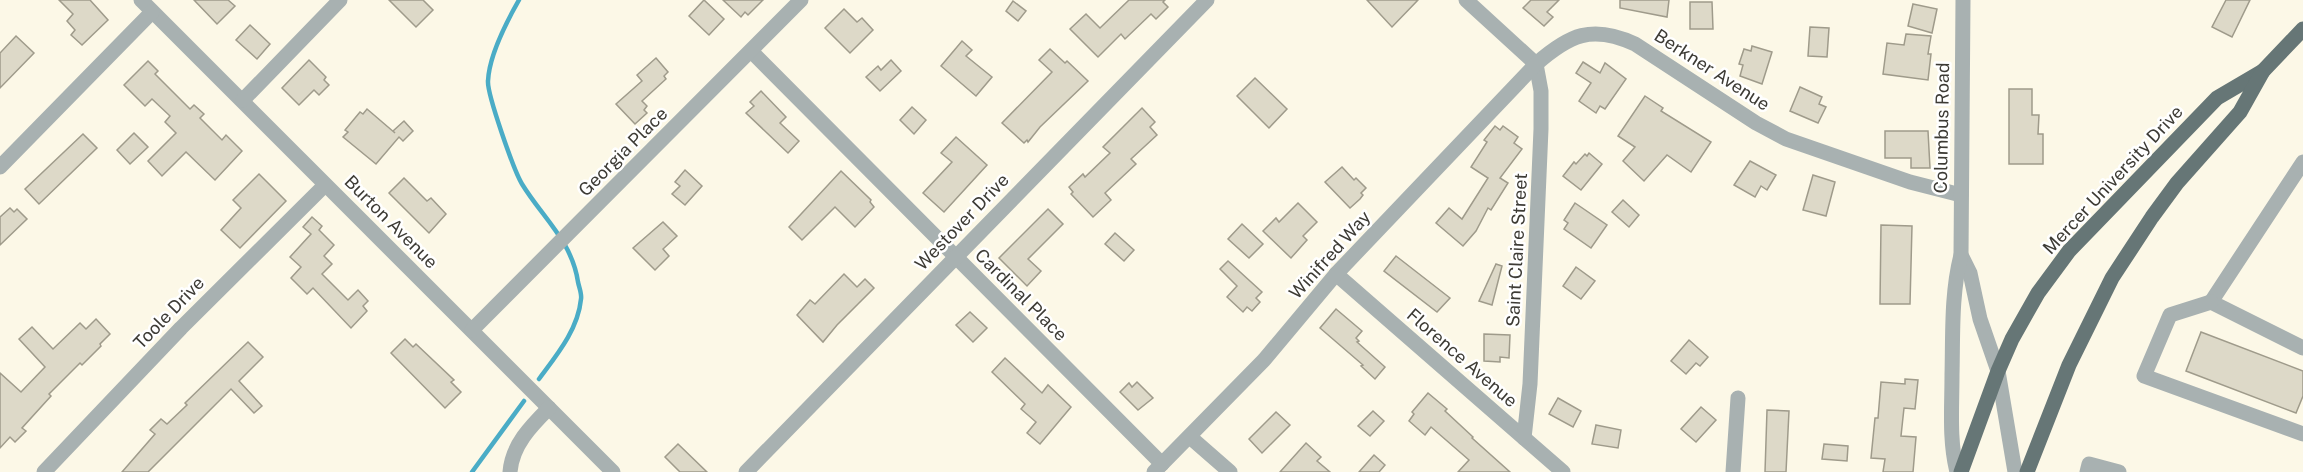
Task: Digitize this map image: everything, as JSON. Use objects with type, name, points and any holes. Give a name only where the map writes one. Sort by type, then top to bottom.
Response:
[{"type":"main road","name":"Mercer University Drive","points":[[2027,472],[2073,357],[2112,278],[2176,183],[2240,112],[2263,71],[2303,29]]},
{"type":"main road","name":"Mercer University Drive","points":[[1959,472],[2014,335],[2038,293],[2069,251],[2217,98],[2263,71]]},
{"type":"street","name":"Burton Avenue","points":[[141,0],[614,472]]},
{"type":"street","points":[[243,100],[340,0]]},
{"type":"street","name":"Georgia Place","points":[[472,330],[801,0]]},
{"type":"street","name":"Westover Drive","points":[[746,472],[1207,0]]},
{"type":"street","points":[[1466,0],[1536,64]]},
{"type":"street","name":"Columbus Road","points":[[1959,472],[1951,450],[1955,279],[1961,255],[1963,0]]},
{"type":"street","points":[[0,167],[152,12]]},
{"type":"street","name":"Berkner Avenue","points":[[1536,64],[1557,45],[1568,39],[1587,34],[1610,34],[1621,37],[1756,123],[1786,139],[1910,182],[1961,195]]},
{"type":"street","name":"Cardinal Place","points":[[751,51],[955,257],[1158,468]]},
{"type":"street","name":"Winifred Way","points":[[1158,468],[1264,360],[1336,274],[1536,64]]},
{"type":"street","name":"Saint Claire Street","points":[[1524,438],[1530,384],[1541,129],[1541,91],[1536,64]]},
{"type":"street","points":[[2303,162],[2211,302],[2170,315],[2144,376],[2303,434]]},
{"type":"street","name":"Toole Drive","points":[[44,472],[181,328],[325,185]]},
{"type":"street","name":"Columbus Road","points":[[1961,255],[1970,273],[1980,319],[1998,371],[2015,472]]},
{"type":"street","name":"Florence Avenue","points":[[1336,274],[1563,472]]},
{"type":"street","points":[[2211,302],[2303,348]]},
{"type":"street","points":[[1733,472],[1737,398]]},
{"type":"street","points":[[510,472],[510,463],[526,431],[549,408]]},
{"type":"street","points":[[1190,436],[1230,472]]},
{"type":"street","points":[[2087,472],[2088,464],[2120,472]]},
{"type":"building","points":[[59,0],[90,0],[108,20],[82,45],[71,35],[75,30],[67,21],[73,14]]},
{"type":"building","points":[[194,0],[228,0],[235,6],[217,24]]},
{"type":"building","points":[[389,0],[423,0],[433,10],[416,27]]},
{"type":"building","points":[[704,0],[724,19],[709,35],[689,16]]},
{"type":"building","points":[[723,0],[763,0],[748,15],[745,12],[741,17]]},
{"type":"building","points":[[1129,0],[1165,0],[1163,2],[1168,7],[1156,19],[1151,14],[1125,39],[1121,34],[1098,57],[1070,29],[1086,14],[1100,28]]},
{"type":"building","points":[[1367,0],[1418,0],[1392,27]]},
{"type":"building","points":[[1531,0],[1559,0],[1547,12],[1553,17],[1544,26],[1523,8]]},
{"type":"building","points":[[1620,0],[1669,0],[1667,17],[1620,8]]},
{"type":"building","points":[[2226,0],[2250,0],[2232,37],[2212,27]]},
{"type":"building","points":[[1013,1],[1026,11],[1018,21],[1006,11]]},
{"type":"building","points":[[1690,2],[1712,2],[1713,29],[1690,29]]},
{"type":"building","points":[[1913,4],[1937,9],[1932,33],[1908,26]]},
{"type":"building","points":[[844,9],[857,22],[862,18],[873,30],[850,53],[825,28]]},
{"type":"building","points":[[250,25],[270,44],[257,59],[236,40]]},
{"type":"building","points":[[1810,27],[1829,28],[1827,57],[1808,56]]},
{"type":"building","points":[[1906,34],[1931,36],[1928,80],[1883,74],[1887,43],[1904,45]]},
{"type":"building","points":[[16,36],[34,53],[0,88],[0,53]]},
{"type":"building","points":[[962,41],[972,50],[966,56],[992,77],[976,96],[941,66]]},
{"type":"building","points":[[1752,46],[1772,52],[1762,84],[1740,76],[1743,65],[1739,64],[1744,49],[1751,51]]},
{"type":"building","points":[[1050,49],[1088,81],[1040,127],[1028,142],[1027,140],[1024,143],[1002,123],[1052,72],[1039,60]]},
{"type":"building","points":[[656,58],[668,72],[664,76],[666,79],[642,101],[647,106],[644,110],[647,113],[635,124],[616,104],[642,81],[637,75]]},
{"type":"building","points":[[309,60],[326,77],[324,80],[329,85],[319,95],[314,90],[299,105],[282,88]]},
{"type":"building","points":[[891,60],[901,71],[880,91],[866,77],[878,66],[881,70]]},
{"type":"building","points":[[148,61],[158,71],[155,74],[190,109],[194,105],[204,114],[200,118],[222,140],[226,135],[242,151],[215,180],[186,152],[162,176],[148,161],[176,133],[165,122],[170,116],[152,99],[145,106],[124,85]]},
{"type":"building","points":[[1583,62],[1600,73],[1605,63],[1626,79],[1605,109],[1600,106],[1596,113],[1579,101],[1591,83],[1576,73]]},
{"type":"building","points":[[1255,78],[1287,109],[1269,128],[1237,96]]},
{"type":"building","points":[[1800,87],[1822,97],[1819,104],[1826,107],[1818,123],[1790,111]]},
{"type":"building","points":[[2009,89],[2032,89],[2032,115],[2039,115],[2038,134],[2043,134],[2043,164],[2009,164]]},
{"type":"building","points":[[761,91],[786,117],[780,123],[799,141],[788,153],[746,113],[754,106],[750,102]]},
{"type":"building","points":[[1645,96],[1663,108],[1661,111],[1711,142],[1691,172],[1667,155],[1644,181],[1623,161],[1635,147],[1618,136]]},
{"type":"building","points":[[912,107],[926,120],[914,134],[900,120]]},
{"type":"building","points":[[1142,108],[1155,122],[1150,127],[1157,135],[1131,159],[1136,164],[1105,193],[1111,200],[1093,217],[1071,194],[1073,192],[1069,187],[1083,174],[1085,177],[1110,153],[1103,147]]},
{"type":"building","points":[[367,109],[395,133],[393,131],[404,121],[413,131],[403,141],[399,137],[376,164],[343,137],[348,132],[345,130],[360,112],[363,114]]},
{"type":"building","points":[[1495,126],[1500,130],[1503,126],[1518,137],[1514,143],[1522,149],[1500,178],[1508,183],[1491,210],[1488,208],[1476,231],[1463,246],[1436,223],[1449,208],[1462,219],[1488,178],[1471,167],[1487,142],[1484,140]]},
{"type":"building","points":[[1885,131],[1928,131],[1930,168],[1911,168],[1911,158],[1885,158]]},
{"type":"building","points":[[134,133],[148,147],[130,164],[117,150]]},
{"type":"building","points":[[83,134],[97,148],[39,204],[25,189]]},
{"type":"building","points":[[956,137],[987,165],[944,212],[923,193],[952,162],[941,153]]},
{"type":"building","points":[[1589,153],[1602,164],[1581,190],[1563,176],[1574,162],[1576,164],[1585,154],[1587,156]]},
{"type":"building","points":[[1750,161],[1776,175],[1767,190],[1761,186],[1755,197],[1734,185]]},
{"type":"building","points":[[1342,167],[1354,180],[1356,178],[1366,188],[1361,193],[1363,195],[1360,199],[1350,208],[1325,182]]},
{"type":"building","points":[[685,170],[702,186],[685,205],[672,194],[680,186],[675,182]]},
{"type":"building","points":[[841,171],[871,200],[874,207],[855,227],[835,207],[802,240],[789,227]]},
{"type":"building","points":[[259,174],[286,201],[240,248],[221,230],[241,208],[233,200]]},
{"type":"building","points":[[1813,175],[1835,182],[1826,216],[1803,210]]},
{"type":"building","points":[[404,178],[427,201],[431,198],[446,214],[429,233],[389,193]]},
{"type":"building","points":[[1623,200],[1639,215],[1629,227],[1612,212]]},
{"type":"building","points":[[1298,203],[1317,222],[1303,236],[1307,240],[1291,258],[1263,231],[1276,218],[1279,222]]},
{"type":"building","points":[[1575,203],[1607,225],[1591,248],[1564,229],[1568,223],[1564,220]]},
{"type":"building","points":[[10,208],[14,212],[17,209],[27,219],[0,245],[0,217]]},
{"type":"building","points":[[1048,209],[1063,224],[1028,259],[1041,271],[1027,286],[999,258]]},
{"type":"building","points":[[312,217],[322,226],[319,230],[334,245],[324,256],[332,264],[322,274],[348,300],[358,290],[368,301],[363,306],[367,311],[351,328],[313,288],[307,294],[291,278],[301,267],[290,257],[311,234],[303,227]]},
{"type":"building","points":[[663,222],[677,236],[663,249],[669,256],[655,270],[633,248]]},
{"type":"building","points":[[1242,224],[1263,244],[1249,258],[1228,239]]},
{"type":"building","points":[[1881,225],[1912,226],[1910,304],[1880,304]]},
{"type":"building","points":[[1115,233],[1134,250],[1124,261],[1105,244]]},
{"type":"building","points":[[1396,256],[1450,298],[1437,312],[1384,271]]},
{"type":"building","points":[[1228,261],[1262,292],[1256,298],[1260,302],[1252,311],[1247,307],[1243,312],[1227,297],[1237,286],[1220,269]]},
{"type":"building","points":[[1496,264],[1502,266],[1492,305],[1479,301]]},
{"type":"building","points":[[1576,267],[1595,281],[1581,299],[1563,286]]},
{"type":"building","points":[[844,274],[857,287],[865,279],[874,288],[823,342],[797,315],[810,300],[815,304]]},
{"type":"building","points":[[1336,309],[1362,331],[1356,338],[1359,341],[1357,342],[1385,367],[1375,379],[1361,366],[1363,365],[1320,328]]},
{"type":"building","points":[[970,312],[987,328],[973,342],[956,325]]},
{"type":"building","points":[[96,319],[110,334],[82,365],[80,363],[49,394],[51,396],[22,428],[26,431],[15,442],[10,437],[0,448],[0,373],[21,392],[45,367],[19,339],[32,327],[53,349],[80,323],[86,329]]},
{"type":"building","points":[[2201,332],[2303,371],[2303,396],[2296,413],[2186,371]]},
{"type":"building","points":[[1484,334],[1510,335],[1509,358],[1500,357],[1500,362],[1484,361]]},
{"type":"building","points":[[405,339],[413,347],[416,344],[454,380],[451,382],[461,392],[445,408],[391,353]]},
{"type":"building","points":[[1689,340],[1708,357],[1700,366],[1696,363],[1686,374],[1671,361]]},
{"type":"building","points":[[248,342],[263,357],[239,381],[262,406],[254,413],[231,389],[148,472],[122,472],[155,434],[150,430],[161,419],[167,424],[187,405],[185,403]]},
{"type":"building","points":[[1005,358],[1042,393],[1048,385],[1071,407],[1040,444],[1027,433],[1036,422],[1021,409],[1025,404],[992,372]]},
{"type":"building","points":[[1905,379],[1918,380],[1915,409],[1904,408],[1901,436],[1916,437],[1913,472],[1883,472],[1885,459],[1871,458],[1881,382],[1905,384]]},
{"type":"building","points":[[1137,382],[1153,398],[1138,410],[1120,392],[1129,383],[1132,387]]},
{"type":"building","points":[[1428,393],[1447,409],[1445,411],[1472,438],[1510,472],[1458,472],[1469,460],[1431,427],[1425,435],[1409,421],[1414,414],[1412,412]]},
{"type":"building","points":[[1558,398],[1581,411],[1573,427],[1549,414]]},
{"type":"building","points":[[1701,407],[1716,420],[1696,442],[1681,429]]},
{"type":"building","points":[[1767,410],[1789,411],[1786,472],[1765,472]]},
{"type":"building","points":[[1373,411],[1384,421],[1370,436],[1358,426]]},
{"type":"building","points":[[1276,412],[1290,425],[1262,453],[1249,439]]},
{"type":"building","points":[[1596,425],[1621,430],[1618,448],[1592,444]]},
{"type":"building","points":[[1306,443],[1321,457],[1317,461],[1330,472],[1280,472]]},
{"type":"building","points":[[678,444],[707,472],[680,472],[665,457]]},
{"type":"building","points":[[1824,444],[1848,446],[1847,461],[1822,459]]},
{"type":"building","points":[[1374,455],[1385,465],[1379,472],[1359,472]]},
{"type":"waterway","points":[[519,0],[495,50],[489,71],[489,89],[518,176],[570,254],[581,295],[579,310],[571,332],[539,379]]},
{"type":"waterway","points":[[472,472],[524,401]]}]
